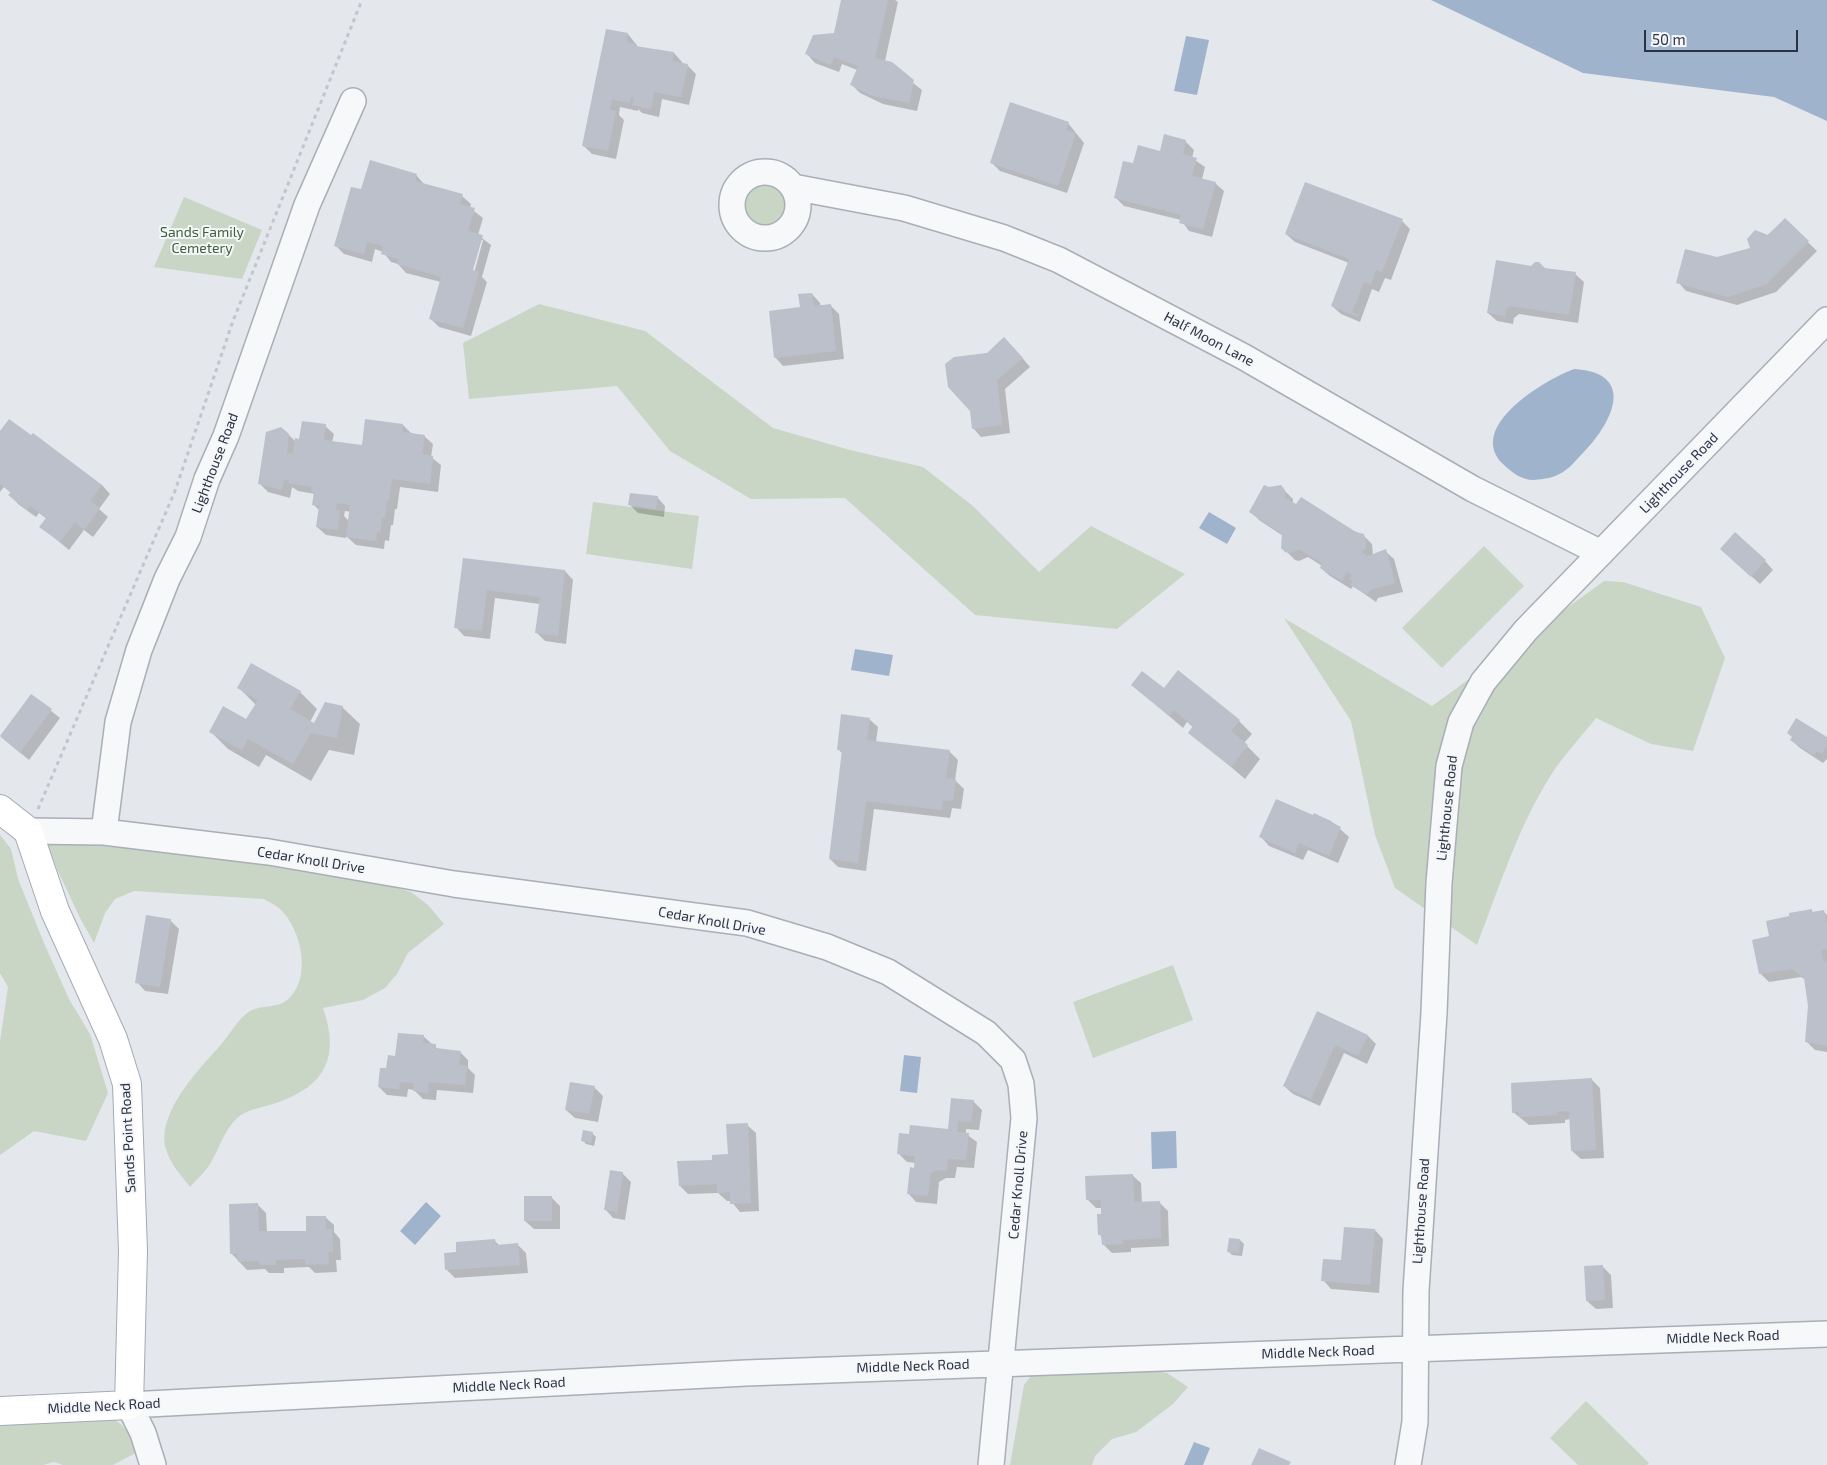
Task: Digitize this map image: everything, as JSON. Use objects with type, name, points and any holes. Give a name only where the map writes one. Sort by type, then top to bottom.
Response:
[{"type":"main road","points":[[0,809],[28,830]]},
{"type":"main road","name":"Sands Point Road","points":[[28,830],[55,911],[112,1039],[128,1084],[133,1251],[128,1405]]},
{"type":"main road","name":"Middle Neck Road","points":[[0,1411],[128,1405]]},
{"type":"street","name":"Lighthouse Road","points":[[104,832],[118,722],[139,650],[167,579],[188,537],[207,479],[226,436],[306,205],[353,101]]},
{"type":"street","name":"Half Moon Lane","points":[[793,186],[904,208],[1004,238],[1059,260],[1244,357],[1473,489],[1601,554]]},
{"type":"street","name":"Lighthouse Road","points":[[1408,1465],[1415,1422],[1416,1291],[1434,1013],[1439,883],[1449,766],[1461,722],[1483,682],[1526,630],[1827,320]]},
{"type":"street","points":[[28,830],[104,832]]},
{"type":"street","name":"Cedar Knoll Drive","points":[[104,832],[269,852],[454,884],[747,924],[827,947],[888,972],[986,1033],[1012,1060],[1021,1084],[1024,1118],[990,1465]]},
{"type":"street","name":"Middle Neck Road","points":[[128,1405],[746,1373],[1827,1334]]},
{"type":"street","points":[[128,1405],[143,1433],[152,1465]]},
{"type":"path","points":[[28,830],[59,764],[175,491],[233,321],[362,0]]},
{"type":"green space","points":[[761,180],[771,180],[784,187],[791,200],[791,210],[784,223],[771,230],[761,230],[752,226],[745,219],[741,210],[741,200],[745,191],[752,184]]},
{"type":"green space","name":"Sands Family Cemetery","points":[[184,197],[262,230],[242,279],[154,267]]},
{"type":"green space","points":[[539,304],[645,331],[773,428],[850,450],[923,467],[973,506],[1039,572],[1091,526],[1185,574],[1117,629],[975,615],[845,498],[751,499],[670,451],[617,386],[469,399],[463,343]]},
{"type":"green space","points":[[593,502],[699,516],[692,569],[586,554]]},
{"type":"green space","points":[[1484,546],[1524,586],[1442,668],[1402,628]]},
{"type":"green space","points":[[1604,581],[1623,582],[1701,607],[1725,658],[1693,751],[1651,744],[1596,718],[1561,760],[1539,795],[1510,858],[1477,945],[1395,888],[1375,835],[1351,721],[1284,618],[1432,706]]},
{"type":"green space","points":[[0,835],[11,849],[18,879],[69,999],[90,1034],[108,1093],[86,1141],[34,1131],[0,1155],[0,1041],[8,987],[0,973]]},
{"type":"green space","points":[[43,839],[343,873],[411,892],[428,905],[444,924],[408,953],[397,974],[385,988],[363,1000],[323,1008],[330,1041],[329,1055],[325,1068],[307,1088],[293,1096],[251,1110],[237,1118],[225,1134],[210,1164],[190,1187],[173,1164],[166,1149],[167,1122],[180,1094],[245,1015],[254,1009],[278,1005],[286,1001],[294,992],[300,981],[302,968],[299,942],[294,929],[280,909],[264,899],[134,891],[115,899],[105,913],[94,943],[81,920]]},
{"type":"green space","points":[[1173,965],[1193,1020],[1093,1058],[1073,1002]]},
{"type":"green space","points":[[1137,1368],[1167,1373],[1188,1387],[1173,1404],[1136,1432],[1112,1439],[1095,1456],[1092,1465],[1010,1465],[1024,1385],[1034,1372]]},
{"type":"green space","points":[[1586,1401],[1649,1463],[1647,1465],[1578,1465],[1550,1438]]},
{"type":"green space","points":[[104,1413],[116,1421],[134,1438],[141,1450],[113,1465],[63,1465],[54,1462],[43,1465],[0,1465],[0,1420]]},
{"type":"water","points":[[1431,0],[1827,0],[1827,121],[1774,97],[1583,73]]},
{"type":"water","points":[[1186,36],[1209,40],[1197,95],[1174,91]]},
{"type":"water","points":[[1574,369],[1594,373],[1607,380],[1613,390],[1613,402],[1602,429],[1573,464],[1559,474],[1549,478],[1534,480],[1518,476],[1504,465],[1494,451],[1494,436],[1501,421],[1528,394],[1545,383]]},
{"type":"water","points":[[1209,512],[1236,528],[1227,544],[1199,528]]},
{"type":"water","points":[[855,649],[893,655],[889,676],[851,670]]},
{"type":"water","points":[[904,1055],[921,1057],[917,1093],[900,1091]]},
{"type":"water","points":[[1176,1131],[1177,1168],[1152,1169],[1151,1132]]},
{"type":"water","points":[[426,1202],[441,1216],[415,1245],[400,1231]]},
{"type":"water","points":[[1194,1442],[1210,1448],[1203,1465],[1184,1465]]},
{"type":"building","points":[[841,0],[888,0],[875,58],[892,62],[914,80],[909,103],[873,96],[850,85],[858,66],[834,57],[831,65],[805,54],[813,35],[834,33]]},
{"type":"building","points":[[606,29],[628,33],[627,42],[636,44],[635,46],[674,52],[672,61],[688,64],[681,97],[654,92],[651,109],[632,105],[634,97],[631,97],[630,103],[612,100],[610,109],[616,111],[608,151],[582,146]]},
{"type":"building","points":[[1010,102],[1069,122],[1066,130],[1076,133],[1058,186],[990,163]]},
{"type":"building","points":[[1164,134],[1186,140],[1183,154],[1197,158],[1192,176],[1216,182],[1203,229],[1179,223],[1181,215],[1114,198],[1123,161],[1133,163],[1138,145],[1160,151]]},
{"type":"building","points":[[370,160],[417,174],[415,181],[463,194],[460,204],[475,208],[468,231],[483,235],[473,270],[479,272],[463,328],[429,319],[441,277],[397,264],[398,259],[381,254],[383,246],[367,242],[364,254],[334,246],[351,187],[361,189]]},
{"type":"building","points":[[1305,182],[1403,219],[1382,272],[1376,270],[1371,284],[1364,282],[1352,312],[1359,315],[1358,317],[1331,306],[1349,259],[1285,234]]},
{"type":"building","points":[[1785,218],[1809,241],[1767,284],[1728,297],[1676,283],[1685,249],[1717,257],[1750,248],[1747,239],[1755,230],[1768,235]]},
{"type":"building","points":[[1496,260],[1531,266],[1535,262],[1539,262],[1545,268],[1576,272],[1569,315],[1510,306],[1506,309],[1505,316],[1487,313]]},
{"type":"building","points":[[812,293],[814,306],[831,304],[836,351],[774,358],[769,311],[800,307],[798,294]]},
{"type":"building","points":[[1004,337],[1023,358],[997,380],[1002,425],[972,429],[970,411],[948,387],[945,364],[954,357],[987,353]]},
{"type":"building","points":[[9,419],[31,435],[33,433],[102,485],[90,501],[100,508],[84,530],[75,522],[60,542],[39,527],[46,518],[30,506],[27,510],[8,495],[11,492],[0,484],[0,431]]},
{"type":"building","points":[[365,419],[403,424],[402,432],[425,435],[422,454],[433,456],[430,484],[392,479],[385,518],[382,517],[380,533],[377,532],[376,541],[346,537],[350,505],[337,503],[336,510],[340,510],[338,530],[316,527],[319,506],[312,505],[314,492],[311,492],[312,487],[288,483],[289,480],[284,480],[282,490],[258,484],[266,432],[281,427],[289,434],[287,453],[293,454],[295,438],[299,439],[302,421],[326,424],[324,440],[362,445]]},
{"type":"building","points":[[1264,485],[1269,487],[1281,485],[1285,490],[1285,498],[1296,504],[1301,497],[1356,532],[1364,534],[1366,545],[1365,549],[1361,552],[1368,556],[1386,549],[1395,583],[1370,590],[1367,595],[1350,585],[1353,581],[1349,579],[1352,575],[1347,572],[1342,581],[1320,568],[1322,563],[1299,549],[1290,553],[1285,552],[1281,548],[1282,534],[1249,512]]},
{"type":"building","points":[[630,493],[658,496],[656,509],[628,505]]},
{"type":"building","points":[[1735,532],[1766,560],[1751,577],[1720,549]]},
{"type":"building","points":[[463,558],[565,570],[558,636],[535,633],[540,597],[487,590],[482,631],[454,628]]},
{"type":"building","points":[[251,663],[301,691],[290,709],[314,723],[325,702],[343,706],[337,738],[311,733],[293,764],[248,739],[242,750],[209,732],[223,706],[246,719],[258,700],[237,688]]},
{"type":"building","points":[[1178,670],[1240,720],[1231,731],[1248,745],[1231,767],[1188,733],[1193,726],[1174,710],[1169,716],[1131,685],[1142,671],[1164,688]]},
{"type":"building","points":[[31,694],[52,709],[20,753],[0,736]]},
{"type":"building","points":[[841,714],[870,718],[867,740],[950,750],[946,778],[956,779],[953,801],[943,800],[942,810],[866,801],[858,863],[829,859],[842,750],[837,750]]},
{"type":"building","points":[[1796,718],[1827,737],[1827,746],[1822,754],[1817,751],[1814,755],[1790,740],[1792,737],[1787,733]]},
{"type":"building","points":[[1276,799],[1313,815],[1314,813],[1341,827],[1329,856],[1299,843],[1295,853],[1259,837]]},
{"type":"building","points":[[1812,909],[1812,912],[1824,910],[1827,925],[1827,949],[1821,950],[1824,962],[1827,961],[1827,1046],[1805,1042],[1808,1006],[1804,978],[1792,969],[1759,974],[1752,940],[1769,936],[1766,921],[1789,916],[1789,913]]},
{"type":"building","points":[[146,915],[171,919],[160,987],[135,983]]},
{"type":"building","points":[[1317,1011],[1368,1035],[1358,1056],[1335,1045],[1311,1099],[1283,1086]]},
{"type":"building","points":[[398,1033],[424,1035],[423,1043],[436,1044],[436,1048],[461,1051],[459,1065],[467,1066],[465,1085],[429,1082],[428,1093],[413,1091],[414,1083],[400,1082],[399,1089],[378,1087],[380,1068],[386,1068],[388,1055],[395,1056]]},
{"type":"building","points":[[1592,1078],[1596,1150],[1571,1151],[1569,1111],[1557,1112],[1557,1115],[1519,1117],[1519,1112],[1512,1113],[1511,1083]]},
{"type":"building","points":[[570,1082],[595,1086],[589,1114],[565,1110]]},
{"type":"building","points":[[951,1098],[974,1100],[971,1122],[958,1121],[957,1132],[969,1133],[966,1160],[948,1159],[947,1171],[937,1170],[931,1173],[928,1196],[907,1194],[910,1167],[914,1168],[915,1156],[897,1154],[899,1133],[909,1134],[910,1125],[948,1129]]},
{"type":"building","points":[[748,1123],[751,1203],[730,1204],[730,1192],[717,1193],[717,1184],[679,1186],[677,1161],[712,1160],[712,1155],[728,1154],[726,1124]]},
{"type":"building","points":[[583,1130],[593,1132],[591,1143],[581,1141]]},
{"type":"building","points":[[610,1170],[623,1172],[617,1212],[604,1210]]},
{"type":"building","points":[[1133,1174],[1134,1202],[1160,1201],[1161,1238],[1123,1240],[1123,1244],[1102,1245],[1101,1235],[1098,1235],[1097,1214],[1101,1214],[1101,1200],[1086,1200],[1085,1176]]},
{"type":"building","points":[[524,1196],[552,1196],[552,1221],[524,1221]]},
{"type":"building","points":[[258,1203],[259,1231],[306,1231],[306,1216],[326,1216],[326,1229],[332,1229],[333,1252],[328,1252],[329,1264],[305,1265],[305,1259],[276,1260],[276,1265],[259,1265],[259,1261],[238,1262],[237,1254],[230,1254],[229,1204]]},
{"type":"building","points":[[1344,1227],[1375,1229],[1370,1285],[1321,1281],[1323,1259],[1341,1260]]},
{"type":"building","points":[[1229,1238],[1240,1239],[1239,1253],[1227,1252]]},
{"type":"building","points":[[495,1239],[496,1245],[518,1243],[520,1265],[445,1270],[444,1253],[456,1252],[456,1242]]},
{"type":"building","points":[[1603,1265],[1605,1300],[1586,1301],[1584,1266]]},
{"type":"building","points":[[1259,1448],[1291,1462],[1289,1465],[1251,1465]]}]
